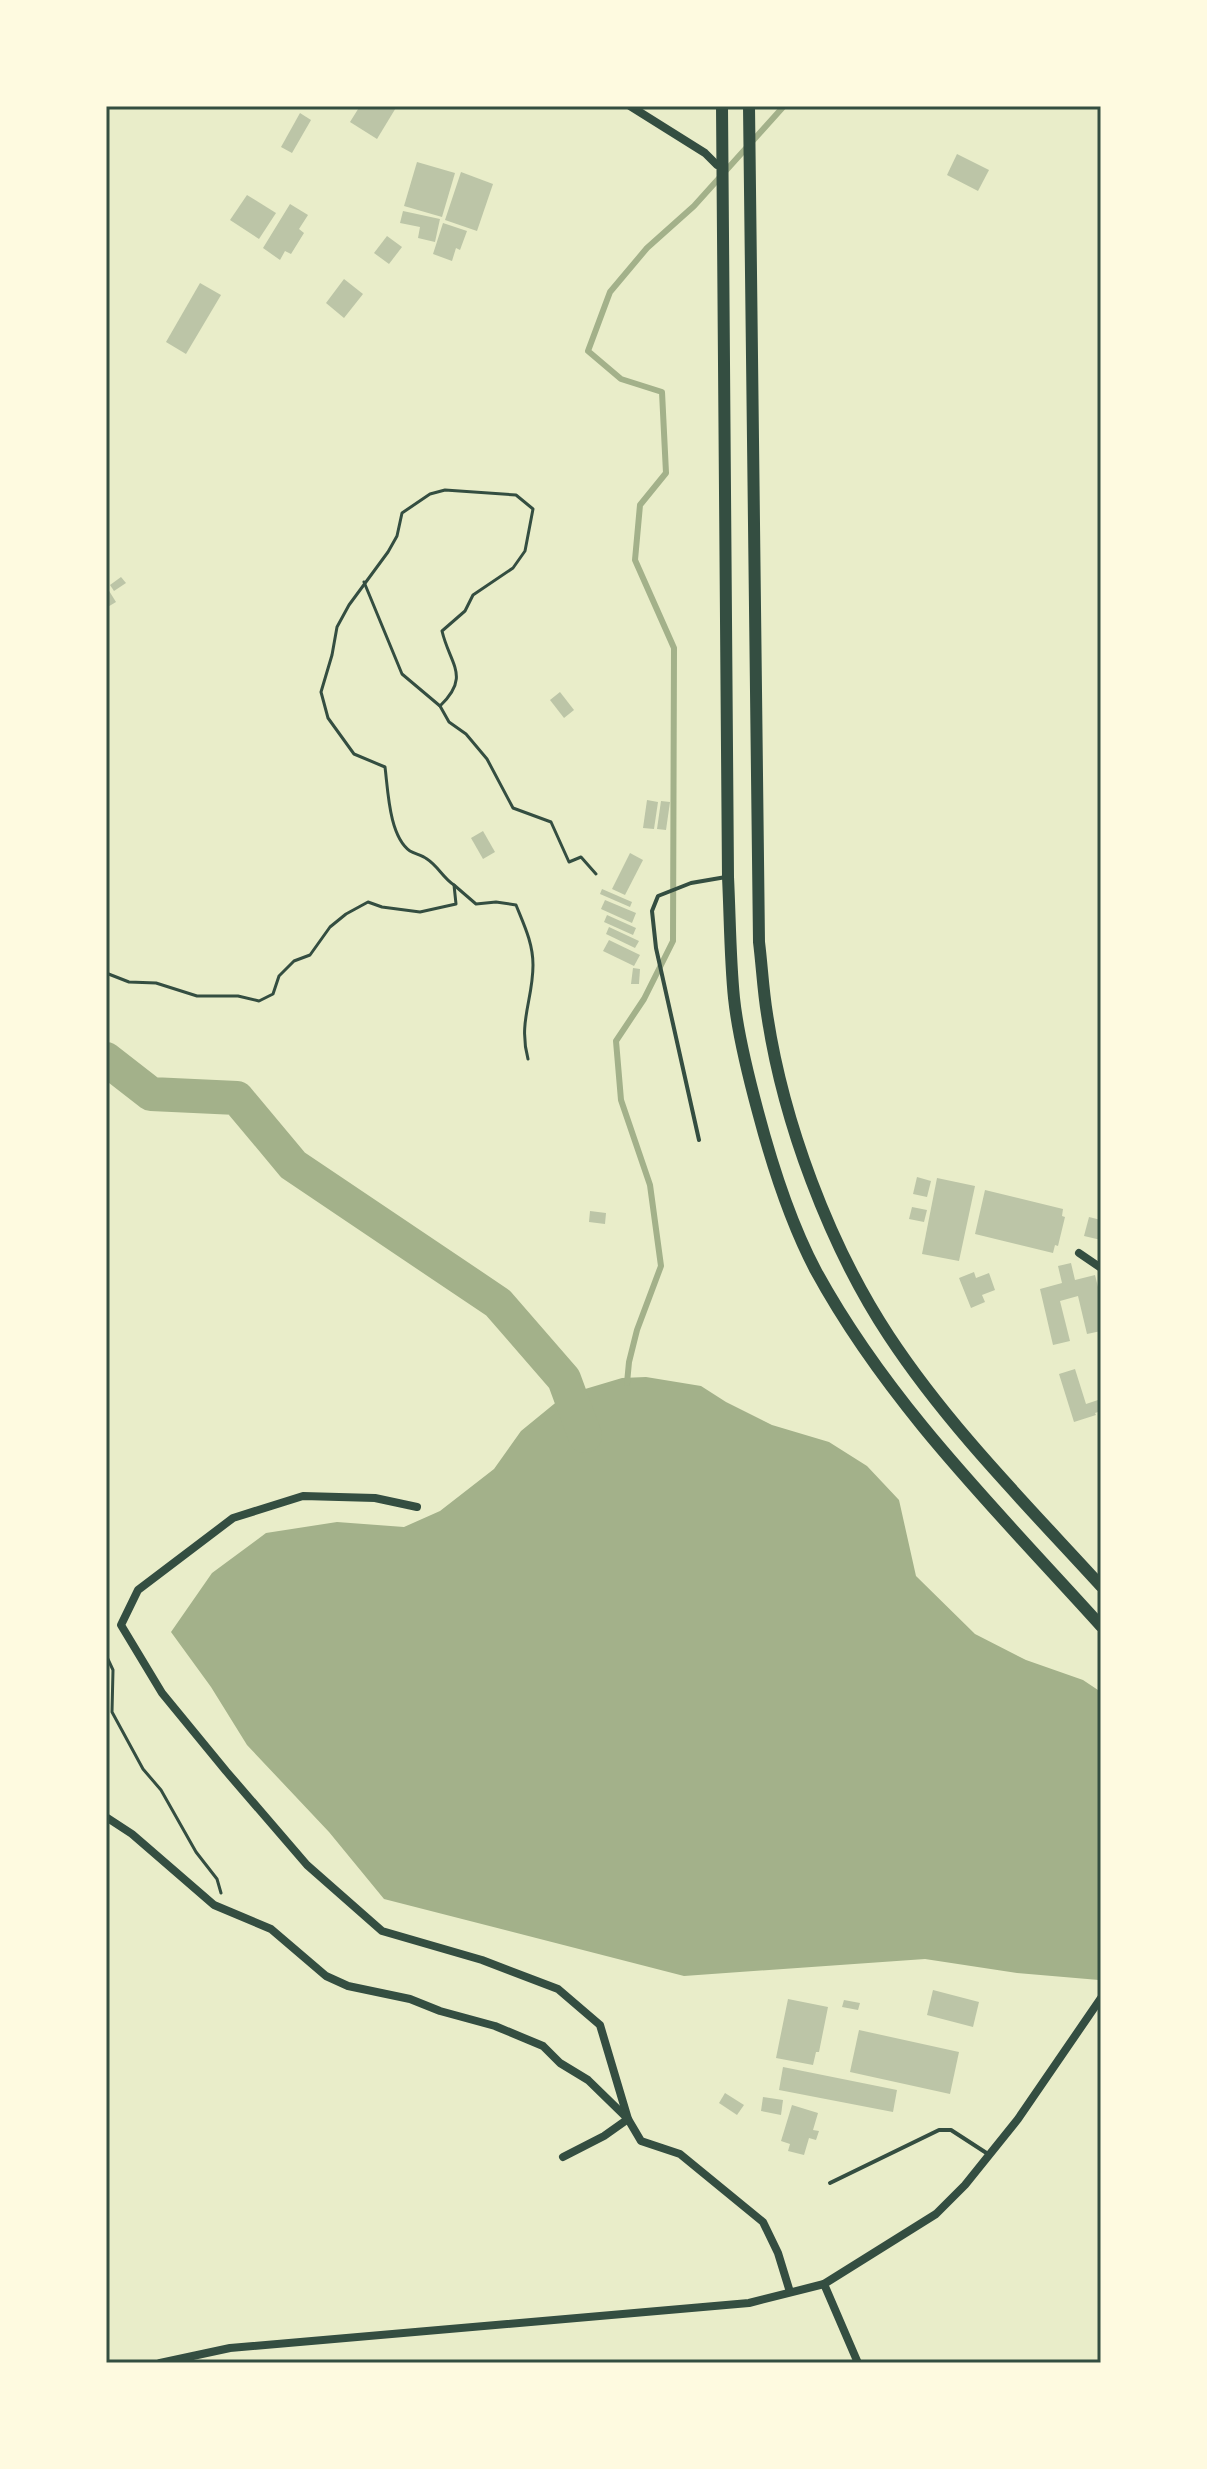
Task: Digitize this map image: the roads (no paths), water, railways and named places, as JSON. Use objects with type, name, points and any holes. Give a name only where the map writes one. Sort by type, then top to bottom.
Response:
[{"type":"main road","points":[[722,106],[728,877],[734,1000],[748,1075],[774,1167],[815,1268],[845,1321],[926,1431],[1101,1626]]},
{"type":"main road","points":[[749,106],[759,942],[767,1015],[780,1080],[800,1151],[827,1216],[854,1274],[888,1334],[969,1442],[1101,1586]]},
{"type":"street","points":[[630,106],[705,153],[717,165],[722,165]]},
{"type":"street","points":[[1079,1253],[1101,1268]]},
{"type":"street","points":[[417,1507],[375,1498],[303,1496],[233,1518],[138,1590],[121,1625],[162,1693],[226,1771],[307,1865],[382,1931],[482,1960],[558,1989],[600,2025],[628,2119],[641,2141],[680,2154],[763,2222],[778,2253],[790,2292]]},
{"type":"street","points":[[106,1817],[132,1834],[214,1905],[271,1929],[326,1976],[348,1986],[410,1999],[495,2026],[543,2046],[560,2063],[588,2080],[628,2119]]},
{"type":"street","points":[[160,2363],[230,2348],[749,2303],[824,2284],[936,2214],[965,2185],[1018,2119],[1101,1998]]},
{"type":"street","points":[[563,2157],[604,2136],[628,2119]]},
{"type":"street","points":[[824,2284],[858,2363]]},
{"type":"lane","points":[[699,1140],[656,948],[652,911],[658,896],[691,883],[728,877]]},
{"type":"lane","points":[[830,2183],[939,2130],[951,2130],[989,2154]]},
{"type":"waterway","points":[[627,1383],[637,1330],[661,1266],[650,1185],[621,1100],[616,1041],[644,999],[673,941],[674,648],[635,560],[640,505],[666,473],[662,392],[621,379],[588,351],[610,292],[647,248],[694,206],[784,106]]},
{"type":"waterway","points":[[106,1059],[151,1094],[237,1098],[293,1165],[498,1303],[564,1379],[585,1436]]}]
